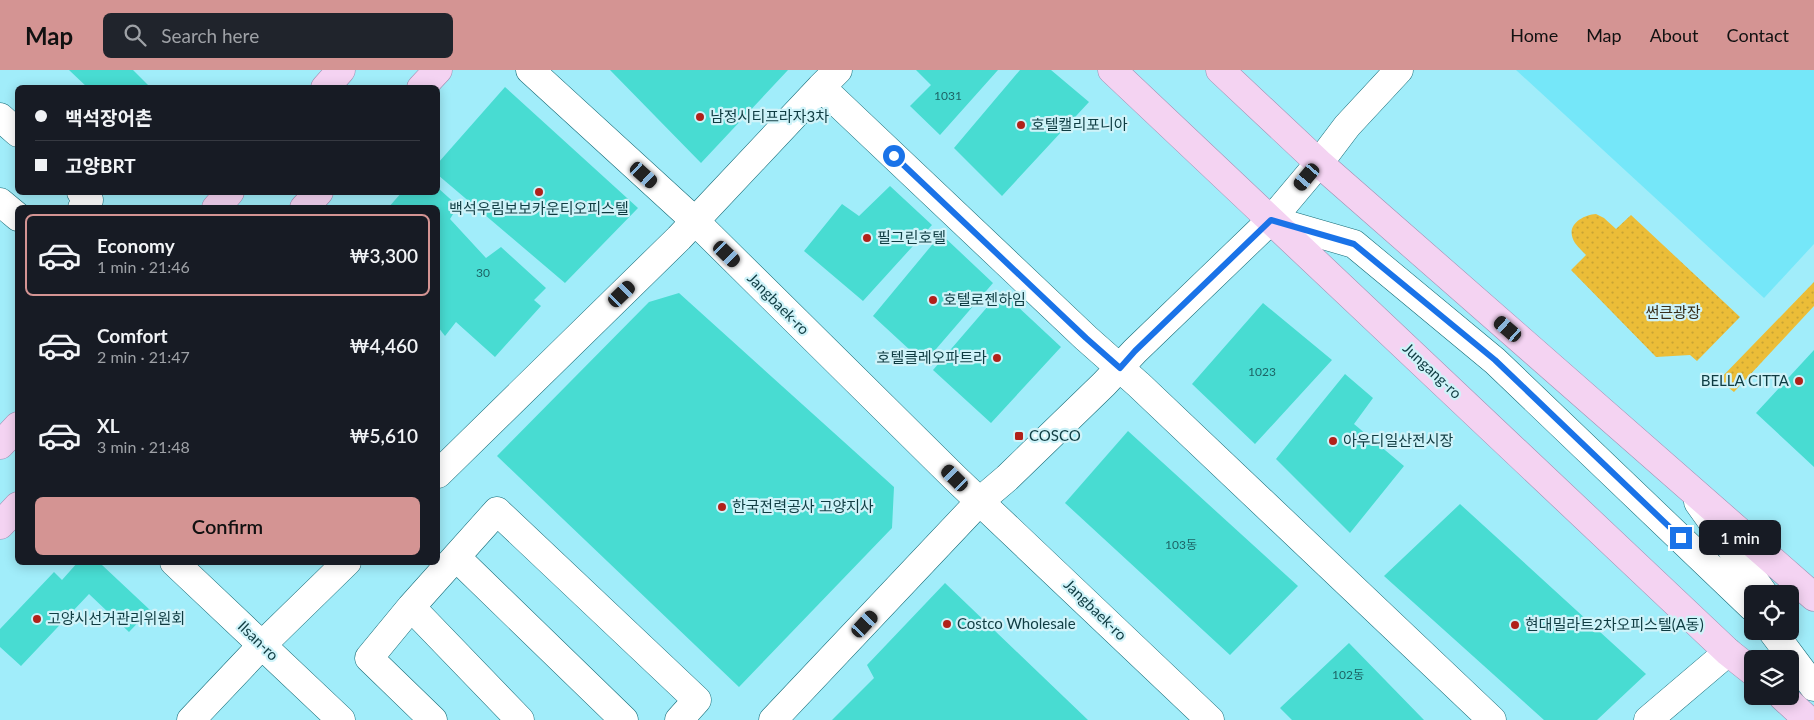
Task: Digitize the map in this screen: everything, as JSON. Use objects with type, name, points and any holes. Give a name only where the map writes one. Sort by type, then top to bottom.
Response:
[{"type":"main road","points":[[328,85],[341,70]]},
{"type":"main road","points":[[424,85],[438,70]]},
{"type":"main road","name":"Jungang-ro","points":[[1112,70],[1728,652],[1744,665]]},
{"type":"main road","points":[[1220,70],[1319,163],[1814,597]]},
{"type":"main road","points":[[219,205],[227,195]]},
{"type":"main road","points":[[307,205],[316,195]]},
{"type":"main road","points":[[0,445],[15,429]]},
{"type":"main road","points":[[0,525],[15,509]]},
{"type":"main road","points":[[1792,705],[1808,720]]},
{"type":"street","name":"Jangbaek-ro","points":[[530,70],[695,221],[980,501],[1210,720]]},
{"type":"street","points":[[773,720],[980,501],[1007,478],[1271,220],[1347,126],[1399,70]]},
{"type":"street","points":[[440,472],[695,221],[829,79],[1086,338],[1492,720]]},
{"type":"street","points":[[0,117],[15,131]]},
{"type":"street","points":[[84,195],[89,200],[85,205]]},
{"type":"street","points":[[0,202],[15,214]]},
{"type":"street","points":[[1271,220],[1354,244],[1495,360],[1744,599]]},
{"type":"street","points":[[1683,482],[1757,585]]},
{"type":"street","points":[[432,720],[369,658],[411,607],[497,511],[697,700],[679,720]]},
{"type":"street","points":[[456,558],[624,720]]},
{"type":"street","name":"Ilsan-ro","points":[[177,565],[341,720]]},
{"type":"street","points":[[191,720],[262,645],[344,565]]},
{"type":"street","points":[[411,607],[520,720]]},
{"type":"street","points":[[1779,640],[1814,687]]},
{"type":"street","points":[[1799,640],[1814,660]]},
{"type":"street","points":[[1648,720],[1728,652]]},
{"type":"shaded area","points":[[1516,70],[1814,70],[1814,244],[1764,298]]},
{"type":"green space","name":"썬큰광장","points":[[1596,214],[1604,218],[1616,229],[1631,215],[1740,317],[1697,361],[1690,355],[1656,357],[1571,270],[1586,255],[1572,237],[1573,227],[1580,219]]},
{"type":"green space","points":[[1814,282],[1814,306],[1734,392],[1719,380]]},
{"type":"building","points":[[69,70],[133,70],[148,85],[85,85]]},
{"type":"building","name":"남정시티프라자3차","points":[[610,70],[788,70],[701,163]]},
{"type":"building","points":[[916,70],[998,70],[940,135],[910,106],[931,85]]},
{"type":"building","name":"호텔캘리포니아","points":[[1020,70],[1051,70],[1089,102],[1002,196],[954,148]]},
{"type":"building","name":"백석우림보보카운티오피스텔","points":[[505,87],[638,208],[565,283],[440,177],[440,161]]},
{"type":"building","name":"필그린호텔","points":[[890,186],[932,225],[863,301],[804,251],[842,204],[859,216]]},
{"type":"building","points":[[440,190],[458,206],[450,219],[486,258],[501,247],[546,288],[534,300],[541,306],[495,357],[456,322],[445,336],[440,330],[440,205],[391,205],[399,195],[440,195]]},
{"type":"building","name":"호텔로젠하임","points":[[941,234],[993,283],[924,363],[873,316]]},
{"type":"building","name":"호텔클레오파트라","points":[[1001,291],[1061,347],[991,423],[933,370]]},
{"type":"building","name":"한국전력공사 고양지사","points":[[679,293],[894,487],[892,528],[739,687],[497,456],[649,302]]},
{"type":"building","points":[[1263,303],[1332,360],[1255,444],[1192,384]]},
{"type":"building","name":"BELLA CITTA","points":[[1814,350],[1814,467],[1756,413]]},
{"type":"building","name":"아우디일산전시장","points":[[1345,374],[1373,398],[1354,424],[1404,466],[1350,533],[1276,459]]},
{"type":"building","points":[[1128,431],[1298,586],[1230,655],[1065,503]]},
{"type":"building","name":"현대밀라트2차오피스텔(A동)","points":[[1460,504],[1646,674],[1597,720],[1544,720],[1384,576]]},
{"type":"building","name":"고양시선거관리위원회","points":[[75,565],[102,565],[150,610],[129,632],[89,594],[21,666],[0,647],[0,629],[54,572],[62,580]]},
{"type":"building","name":"Costco Wholesale","points":[[945,583],[1088,720],[832,720],[874,678],[867,665]]},
{"type":"building","points":[[1349,643],[1424,720],[1292,720],[1280,708]]},
{"type":"place","name":"남정시티프라자3차","points":[[700,117]]},
{"type":"place","name":"호텔캘리포니아","points":[[1021,125]]},
{"type":"place","name":"백석우림보보카운티오피스텔","points":[[539,192]]},
{"type":"place","name":"필그린호텔","points":[[867,238]]},
{"type":"place","name":"호텔로젠하임","points":[[933,300]]},
{"type":"place","name":"호텔클레오파트라","points":[[997,358]]},
{"type":"place","name":"BELLA CITTA","points":[[1799,381]]},
{"type":"place","name":"COSCO","points":[[1019,436]]},
{"type":"place","name":"아우디일산전시장","points":[[1333,441]]},
{"type":"place","name":"한국전력공사 고양지사","points":[[722,507]]},
{"type":"place","name":"고양시선거관리위원회","points":[[37,619]]},
{"type":"place","name":"Costco Wholesale","points":[[947,624]]},
{"type":"place","name":"현대밀라트2차오피스텔(A동)","points":[[1515,625]]},
{"type":"route","points":[[894,156],[1120,368],[1135,351],[1271,220],[1354,244],[1495,360],[1681,538]]}]
